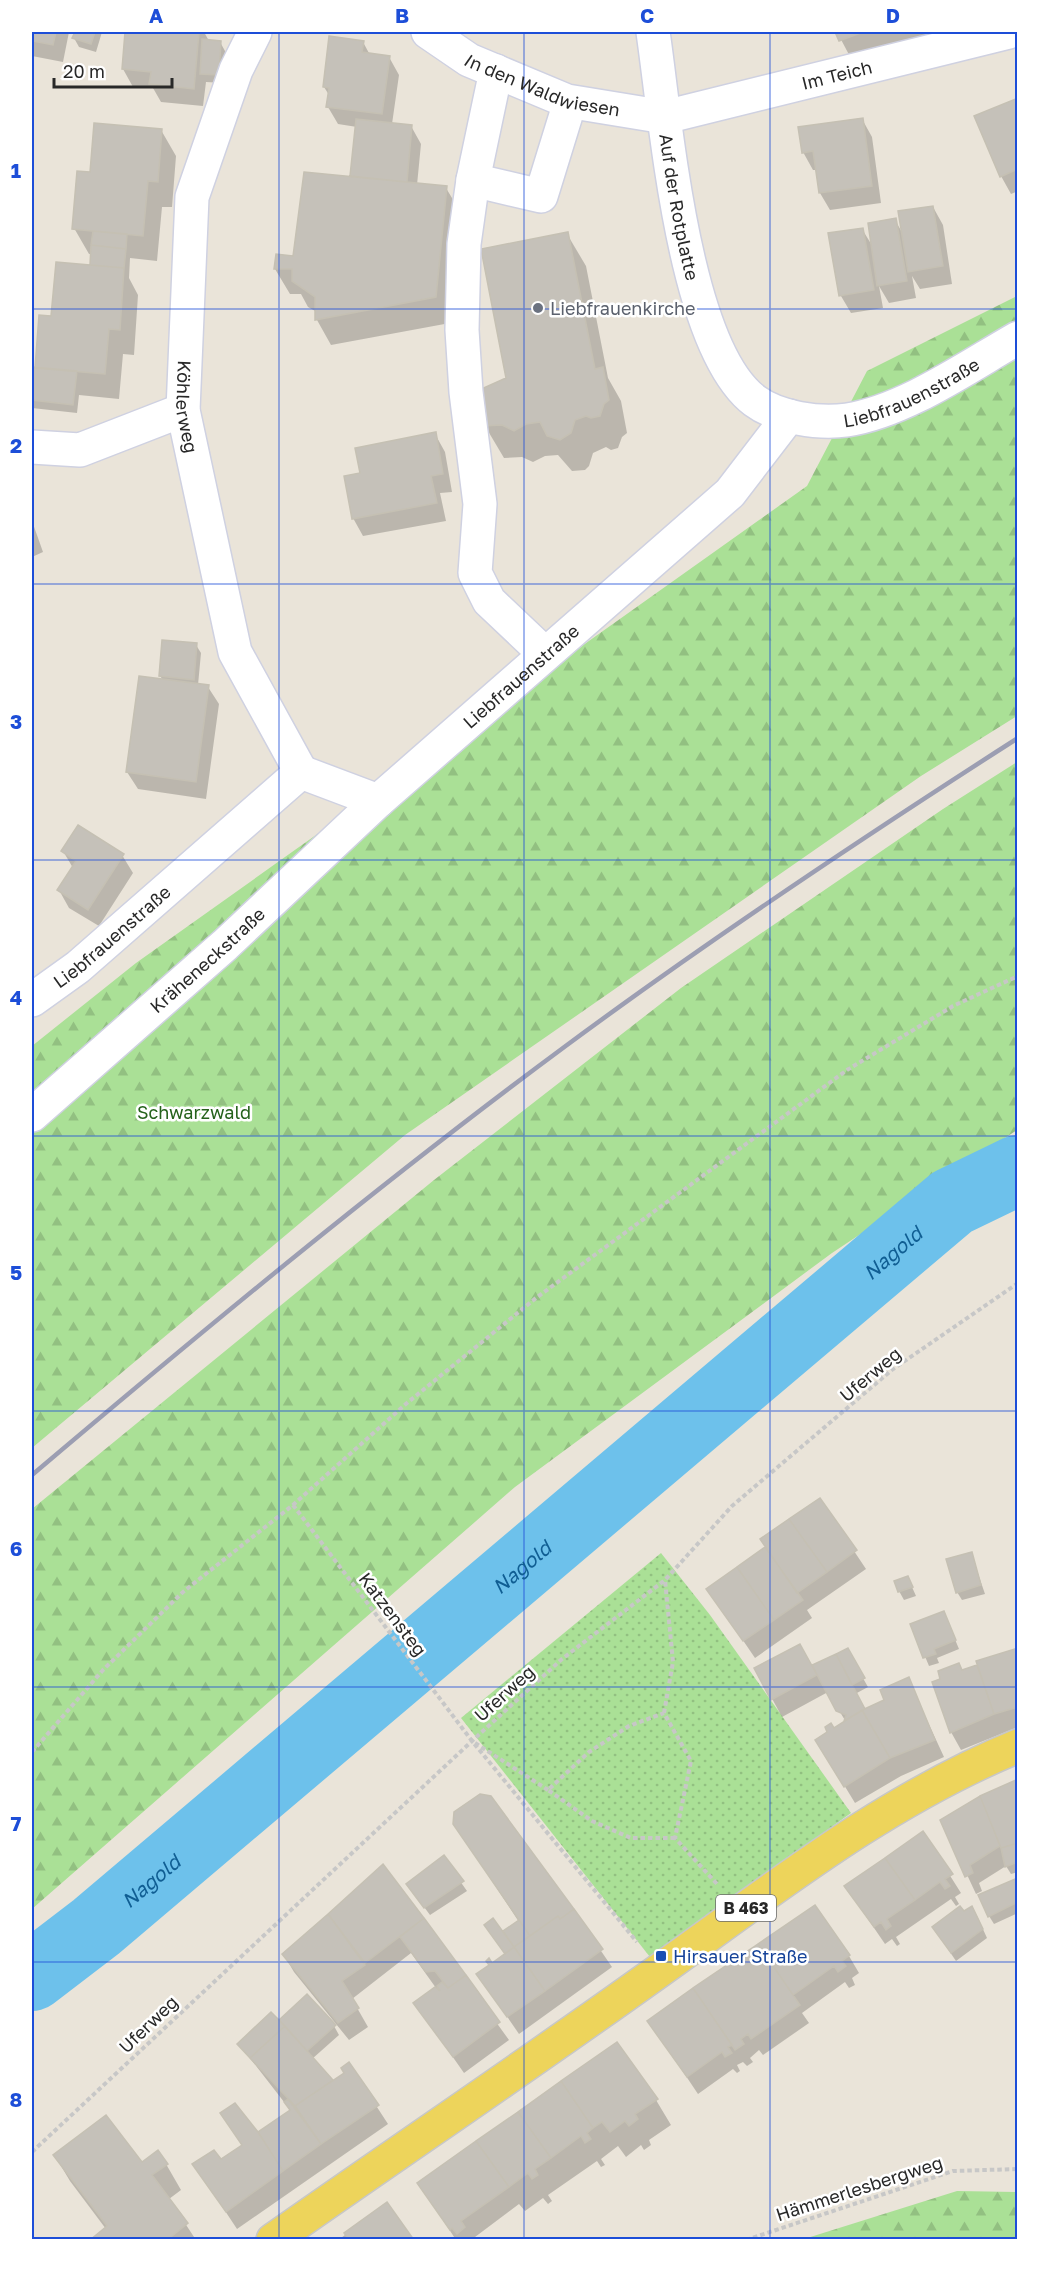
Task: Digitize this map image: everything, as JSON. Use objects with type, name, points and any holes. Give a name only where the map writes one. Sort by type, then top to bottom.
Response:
[{"type":"main road","name":"B 463","points":[[273,2240],[861,1827],[929,1786],[1017,1746]]},
{"type":"street","name":"Köhlerweg","points":[[255,32],[236,70],[192,197],[183,410],[235,652],[300,772]]},
{"type":"street","name":"In den Waldwiesen","points":[[428,32],[469,60],[570,102],[665,117]]},
{"type":"street","name":"Auf der Rotplatte","points":[[653,32],[689,267],[706,322],[727,368],[756,401],[789,416]]},
{"type":"street","name":"Im Teich","points":[[665,117],[1009,32]]},
{"type":"street","points":[[496,71],[473,180],[464,244],[462,330],[466,392],[480,504],[475,573],[489,602],[545,654]]},
{"type":"street","points":[[473,180],[541,196],[570,102]]},
{"type":"street","name":"Liebfrauenstraße","points":[[378,801],[730,494],[789,416],[814,422],[847,420],[885,409],[925,390],[1017,338]]},
{"type":"street","points":[[32,447],[80,450],[183,410]]},
{"type":"street","points":[[300,772],[378,801]]},
{"type":"street","name":"Liebfrauenstraße","points":[[32,1000],[78,967],[300,772]]},
{"type":"street","name":"Kräheneckstraße","points":[[32,1115],[225,945],[378,801]]},
{"type":"path","points":[[32,1752],[103,1670],[183,1592],[293,1504],[407,1403],[536,1298],[848,1070],[953,1006],[1017,976]]},
{"type":"path","name":"Uferweg","points":[[32,2152],[562,1659],[665,1580],[732,1506],[893,1369],[1017,1283]]},
{"type":"path","name":"Katzensteg","points":[[293,1504],[472,1741],[660,1970]]},
{"type":"path","points":[[665,1580],[673,1662],[664,1713],[691,1761],[675,1838]]},
{"type":"path","points":[[548,1790],[589,1752],[619,1732],[664,1713]]},
{"type":"path","points":[[472,1741],[592,1821],[631,1838],[675,1838],[742,1912]]},
{"type":"path","name":"Hämmerlesbergweg","points":[[746,2240],[952,2171],[1017,2169]]},
{"type":"green space","name":"Schwarzwald","points":[[1017,296],[1017,716],[921,776],[405,1135],[32,1448],[32,1046],[136,963],[807,486],[867,371]]},
{"type":"green space","points":[[1017,762],[1017,1130],[832,1253],[515,1487],[32,1909],[32,1509],[434,1180],[681,988],[943,809]]},
{"type":"green space","points":[[661,1553],[710,1615],[851,1813],[650,1957],[461,1718]]},
{"type":"green space","points":[[957,2191],[1017,2192],[1017,2239],[804,2239]]},
{"type":"building","points":[[32,32],[56,32],[53,45],[32,41]]},
{"type":"building","points":[[75,32],[95,32],[91,44],[72,38]]},
{"type":"building","points":[[125,32],[199,32],[194,89],[149,84],[151,72],[122,69]]},
{"type":"building","points":[[835,32],[863,32],[839,41]]},
{"type":"building","points":[[329,36],[364,41],[362,52],[390,56],[382,114],[326,107],[329,88],[323,87]]},
{"type":"building","points":[[202,39],[221,41],[219,75],[200,74]]},
{"type":"building","points":[[1018,98],[1018,169],[1000,177],[974,116]]},
{"type":"building","points":[[863,118],[872,186],[819,193],[813,151],[802,153],[798,127]]},
{"type":"building","points":[[356,119],[412,125],[407,182],[350,176]]},
{"type":"building","points":[[94,123],[162,129],[158,182],[148,181],[143,236],[72,229],[77,171],[90,172]]},
{"type":"building","points":[[304,172],[447,186],[436,297],[315,320],[315,297],[292,281],[292,269],[274,269],[276,254],[293,256]]},
{"type":"building","points":[[933,206],[943,266],[908,272],[898,211]]},
{"type":"building","points":[[896,218],[907,281],[877,286],[868,223]]},
{"type":"building","points":[[863,228],[874,290],[839,296],[828,233]]},
{"type":"building","points":[[93,231],[127,234],[126,249],[91,245]]},
{"type":"building","name":"Liebfrauenkirche","points":[[568,232],[595,369],[603,367],[609,400],[604,404],[600,416],[591,418],[586,416],[575,420],[571,433],[560,440],[547,436],[540,422],[526,424],[514,431],[502,425],[483,426],[477,391],[506,378],[481,249]]},
{"type":"building","points":[[91,245],[126,249],[124,268],[90,265]]},
{"type":"building","points":[[56,262],[124,268],[120,330],[109,329],[105,374],[35,368],[39,315],[51,316]]},
{"type":"building","points":[[32,367],[77,371],[73,405],[32,400]]},
{"type":"building","points":[[436,432],[443,474],[431,476],[437,503],[352,519],[344,476],[360,473],[355,448]]},
{"type":"building","points":[[162,640],[197,643],[194,680],[159,676]]},
{"type":"building","points":[[139,676],[209,685],[196,782],[126,772]]},
{"type":"building","points":[[78,825],[124,854],[88,910],[57,890],[76,861],[61,851]]},
{"type":"building","points":[[820,1498],[857,1550],[827,1572],[789,1519]]},
{"type":"building","points":[[789,1519],[827,1572],[797,1593],[760,1539]]},
{"type":"building","points":[[765,1547],[803,1600],[774,1620],[737,1567]]},
{"type":"building","points":[[972,1552],[981,1585],[956,1593],[946,1559]]},
{"type":"building","points":[[737,1567],[774,1620],[743,1641],[706,1589]]},
{"type":"building","points":[[908,1576],[913,1587],[898,1592],[894,1581]]},
{"type":"building","points":[[944,1611],[956,1640],[934,1649],[936,1654],[923,1658],[910,1624]]},
{"type":"building","points":[[800,1644],[817,1675],[771,1700],[754,1668]]},
{"type":"building","points":[[848,1648],[865,1678],[852,1685],[836,1654]]},
{"type":"building","points":[[1018,1648],[1018,1707],[994,1714],[976,1661]]},
{"type":"building","points":[[836,1654],[865,1709],[844,1721],[846,1715],[836,1711],[812,1665]]},
{"type":"building","points":[[959,1663],[962,1670],[977,1665],[994,1714],[950,1733],[932,1682],[940,1679],[938,1671]]},
{"type":"building","points":[[909,1677],[935,1740],[890,1758],[862,1710],[884,1700],[880,1690]]},
{"type":"building","points":[[862,1710],[890,1758],[844,1787],[815,1740],[827,1732],[825,1727],[831,1723],[834,1728]]},
{"type":"building","points":[[1018,1779],[1018,1843],[1001,1848],[980,1796]]},
{"type":"building","points":[[480,1794],[491,1796],[574,1909],[560,1919],[558,1916],[530,1936],[453,1824],[454,1812]]},
{"type":"building","points":[[980,1796],[1000,1846],[970,1865],[973,1873],[965,1877],[940,1820]]},
{"type":"building","points":[[923,1831],[953,1874],[945,1879],[950,1886],[945,1889],[940,1882],[915,1900],[885,1858]]},
{"type":"building","points":[[1018,1843],[1018,1862],[1005,1867],[1001,1848]]},
{"type":"building","points":[[444,1855],[464,1881],[424,1908],[406,1884]]},
{"type":"building","points":[[885,1858],[915,1900],[887,1919],[891,1926],[886,1930],[881,1922],[874,1927],[844,1886]]},
{"type":"building","points":[[383,1864],[424,1918],[365,1963],[328,1914]]},
{"type":"building","points":[[1015,1879],[1018,1902],[988,1917],[978,1895]]},
{"type":"building","points":[[815,1905],[850,1955],[842,1961],[846,1966],[838,1972],[834,1966],[793,1995],[758,1944]]},
{"type":"building","points":[[960,1906],[964,1911],[972,1906],[983,1929],[951,1953],[932,1927]]},
{"type":"building","points":[[574,1909],[603,1949],[545,1991],[514,1947],[558,1916],[560,1919]]},
{"type":"building","points":[[328,1914],[365,1965],[342,1981],[359,2008],[338,2023],[282,1954]]},
{"type":"building","points":[[424,1918],[466,1975],[448,1988],[435,1971],[426,1972],[400,1937]]},
{"type":"building","points":[[493,1918],[514,1947],[505,1954],[484,1925]]},
{"type":"building","points":[[519,1920],[530,1936],[514,1947],[503,1931]]},
{"type":"building","points":[[758,1944],[800,2005],[751,2039],[748,2034],[741,2039],[744,2044],[735,2050],[693,1988]]},
{"type":"building","points":[[514,1947],[545,1991],[507,2017],[476,1974],[489,1965],[486,1961],[489,1958],[492,1963]]},
{"type":"building","points":[[466,1975],[500,2022],[453,2057],[413,2003],[435,1987],[440,1991],[437,1986],[442,1982],[448,1988]]},
{"type":"building","points":[[693,1988],[732,2045],[728,2047],[732,2053],[725,2057],[722,2052],[687,2077],[647,2021]]},
{"type":"building","points":[[307,1994],[336,2025],[307,2051],[279,2020]]},
{"type":"building","points":[[271,2012],[285,2026],[250,2058],[237,2044]]},
{"type":"building","points":[[285,2026],[333,2080],[295,2106],[250,2058]]},
{"type":"building","points":[[617,2042],[658,2099],[635,2114],[638,2119],[629,2126],[625,2121],[610,2132],[602,2122],[593,2128],[561,2081]]},
{"type":"building","points":[[349,2062],[379,2105],[321,2144],[295,2106],[344,2073],[341,2068]]},
{"type":"building","points":[[561,2081],[593,2128],[587,2133],[591,2139],[585,2143],[581,2136],[551,2158],[518,2112]]},
{"type":"building","points":[[288,2099],[321,2144],[283,2171],[258,2132],[290,2110],[284,2102]]},
{"type":"building","points":[[235,2103],[258,2132],[283,2171],[226,2212],[192,2164],[214,2150],[221,2159],[242,2145],[220,2113]]},
{"type":"building","points":[[518,2112],[551,2158],[535,2169],[538,2175],[532,2179],[528,2173],[509,2187],[476,2141]]},
{"type":"building","points":[[106,2115],[142,2162],[158,2150],[168,2164],[152,2175],[188,2223],[167,2240],[90,2240],[107,2226],[53,2155]]},
{"type":"building","points":[[476,2141],[509,2187],[461,2221],[465,2227],[457,2234],[452,2228],[450,2230],[417,2183]]},
{"type":"building","points":[[387,2202],[414,2240],[349,2240],[344,2233]]},
{"type":"waterway","name":"Nagold","points":[[32,1976],[96,1927],[952,1202],[1018,1170]]},
{"type":"railway","points":[[32,1475],[296,1256],[498,1096],[678,965],[790,888],[1018,738]]},
{"type":"place","name":"Liebfrauenkirche","points":[[538,308]]},
{"type":"place","name":"Hirsauer Straße","points":[[661,1956]]}]
